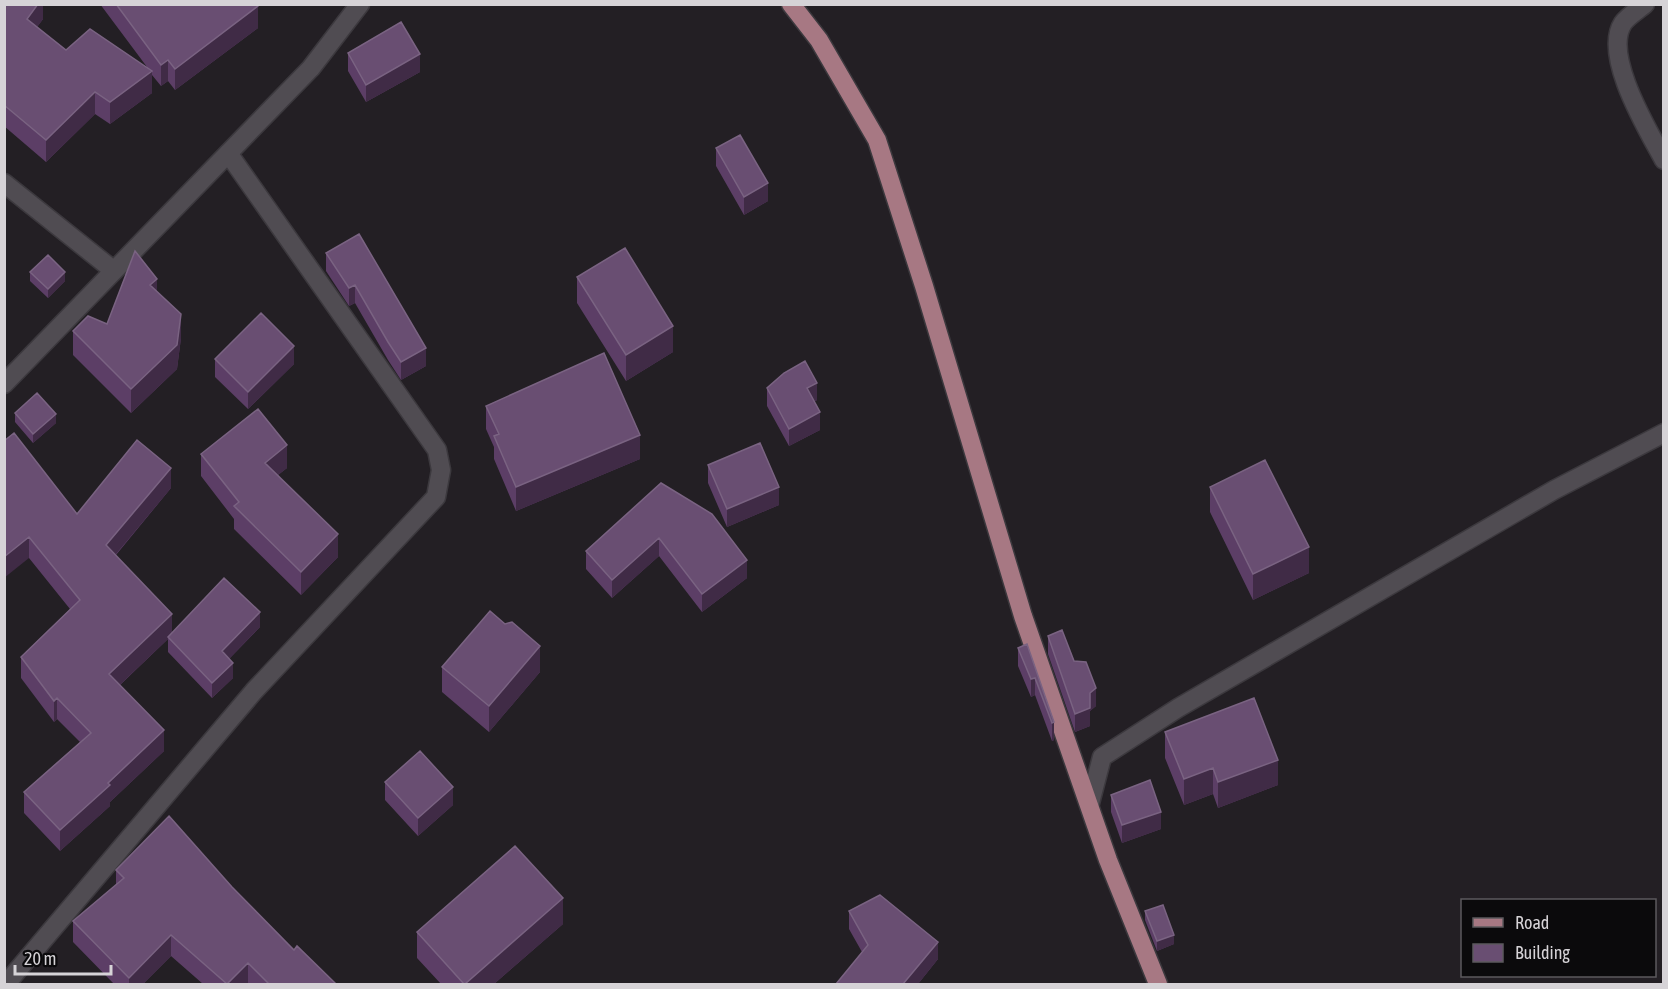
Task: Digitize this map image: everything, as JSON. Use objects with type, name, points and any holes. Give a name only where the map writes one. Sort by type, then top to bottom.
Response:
[{"type":"main road","points":[[791,4],[819,40],[877,140],[924,286],[1023,616],[1108,860],[1158,984]]},
{"type":"street","points":[[4,384],[311,68],[360,4]]},
{"type":"street","points":[[1645,4],[1624,22],[1619,36],[1618,55],[1625,82],[1664,160]]},
{"type":"street","points":[[9,979],[254,691],[436,497],[441,470],[437,450],[228,153]]},
{"type":"street","points":[[4,183],[113,270]]},
{"type":"street","points":[[1090,803],[1102,757],[1168,714],[1554,490],[1664,433]]},
{"type":"building","points":[[4,4],[38,4],[27,19],[66,50],[90,29],[152,71],[110,102],[95,92],[46,140],[4,105]]},
{"type":"building","points":[[116,4],[257,4],[258,6],[175,69],[168,60],[161,65]]},
{"type":"building","points":[[401,22],[420,54],[366,85],[348,53]]},
{"type":"building","points":[[740,135],[768,183],[744,197],[716,148]]},
{"type":"building","points":[[359,234],[426,348],[401,362],[355,285],[349,288],[326,253]]},
{"type":"building","points":[[625,248],[673,326],[626,355],[577,277]]},
{"type":"building","points":[[135,251],[157,279],[150,285],[181,314],[177,345],[131,389],[73,331],[88,316],[107,324]]},
{"type":"building","points":[[48,255],[65,272],[48,289],[30,272]]},
{"type":"building","points":[[261,313],[294,346],[248,392],[215,359]]},
{"type":"building","points":[[604,353],[640,435],[516,487],[494,436],[499,434],[486,406]]},
{"type":"building","points":[[805,361],[817,383],[807,388],[820,412],[789,429],[767,388],[784,373]]},
{"type":"building","points":[[37,393],[56,414],[33,434],[15,413]]},
{"type":"building","points":[[258,409],[287,445],[265,463],[338,534],[301,572],[234,506],[239,502],[201,454]]},
{"type":"building","points":[[14,433],[77,514],[137,440],[171,468],[106,545],[172,614],[109,674],[164,730],[108,783],[110,785],[60,830],[24,792],[91,733],[57,698],[54,701],[21,657],[80,600],[29,537],[4,557],[4,441]]},
{"type":"building","points":[[760,443],[779,487],[727,509],[708,465]]},
{"type":"building","points":[[1265,460],[1309,547],[1253,574],[1210,487]]},
{"type":"building","points":[[661,483],[712,514],[747,560],[702,594],[659,538],[612,580],[586,551]]},
{"type":"building","points":[[224,578],[260,612],[222,651],[233,663],[212,683],[168,637]]},
{"type":"building","points":[[490,611],[505,624],[512,622],[540,646],[489,706],[442,667]]},
{"type":"building","points":[[1062,630],[1074,661],[1086,662],[1096,688],[1090,693],[1090,708],[1075,714],[1048,636]]},
{"type":"building","points":[[1027,644],[1054,722],[1052,723],[1035,678],[1031,679],[1018,648]]},
{"type":"building","points":[[1254,698],[1278,760],[1218,782],[1213,768],[1184,779],[1165,732]]},
{"type":"building","points":[[420,751],[453,787],[418,818],[385,782]]},
{"type":"building","points":[[1150,780],[1161,812],[1122,825],[1111,795]]},
{"type":"building","points":[[169,816],[232,887],[294,950],[297,946],[336,984],[269,984],[248,963],[227,984],[171,935],[129,978],[73,921],[124,878],[116,870]]},
{"type":"building","points":[[515,846],[563,898],[464,984],[417,932]]},
{"type":"building","points":[[880,895],[938,942],[903,984],[836,984],[868,945],[849,911]]},
{"type":"building","points":[[1163,905],[1174,935],[1157,941],[1145,911]]}]
